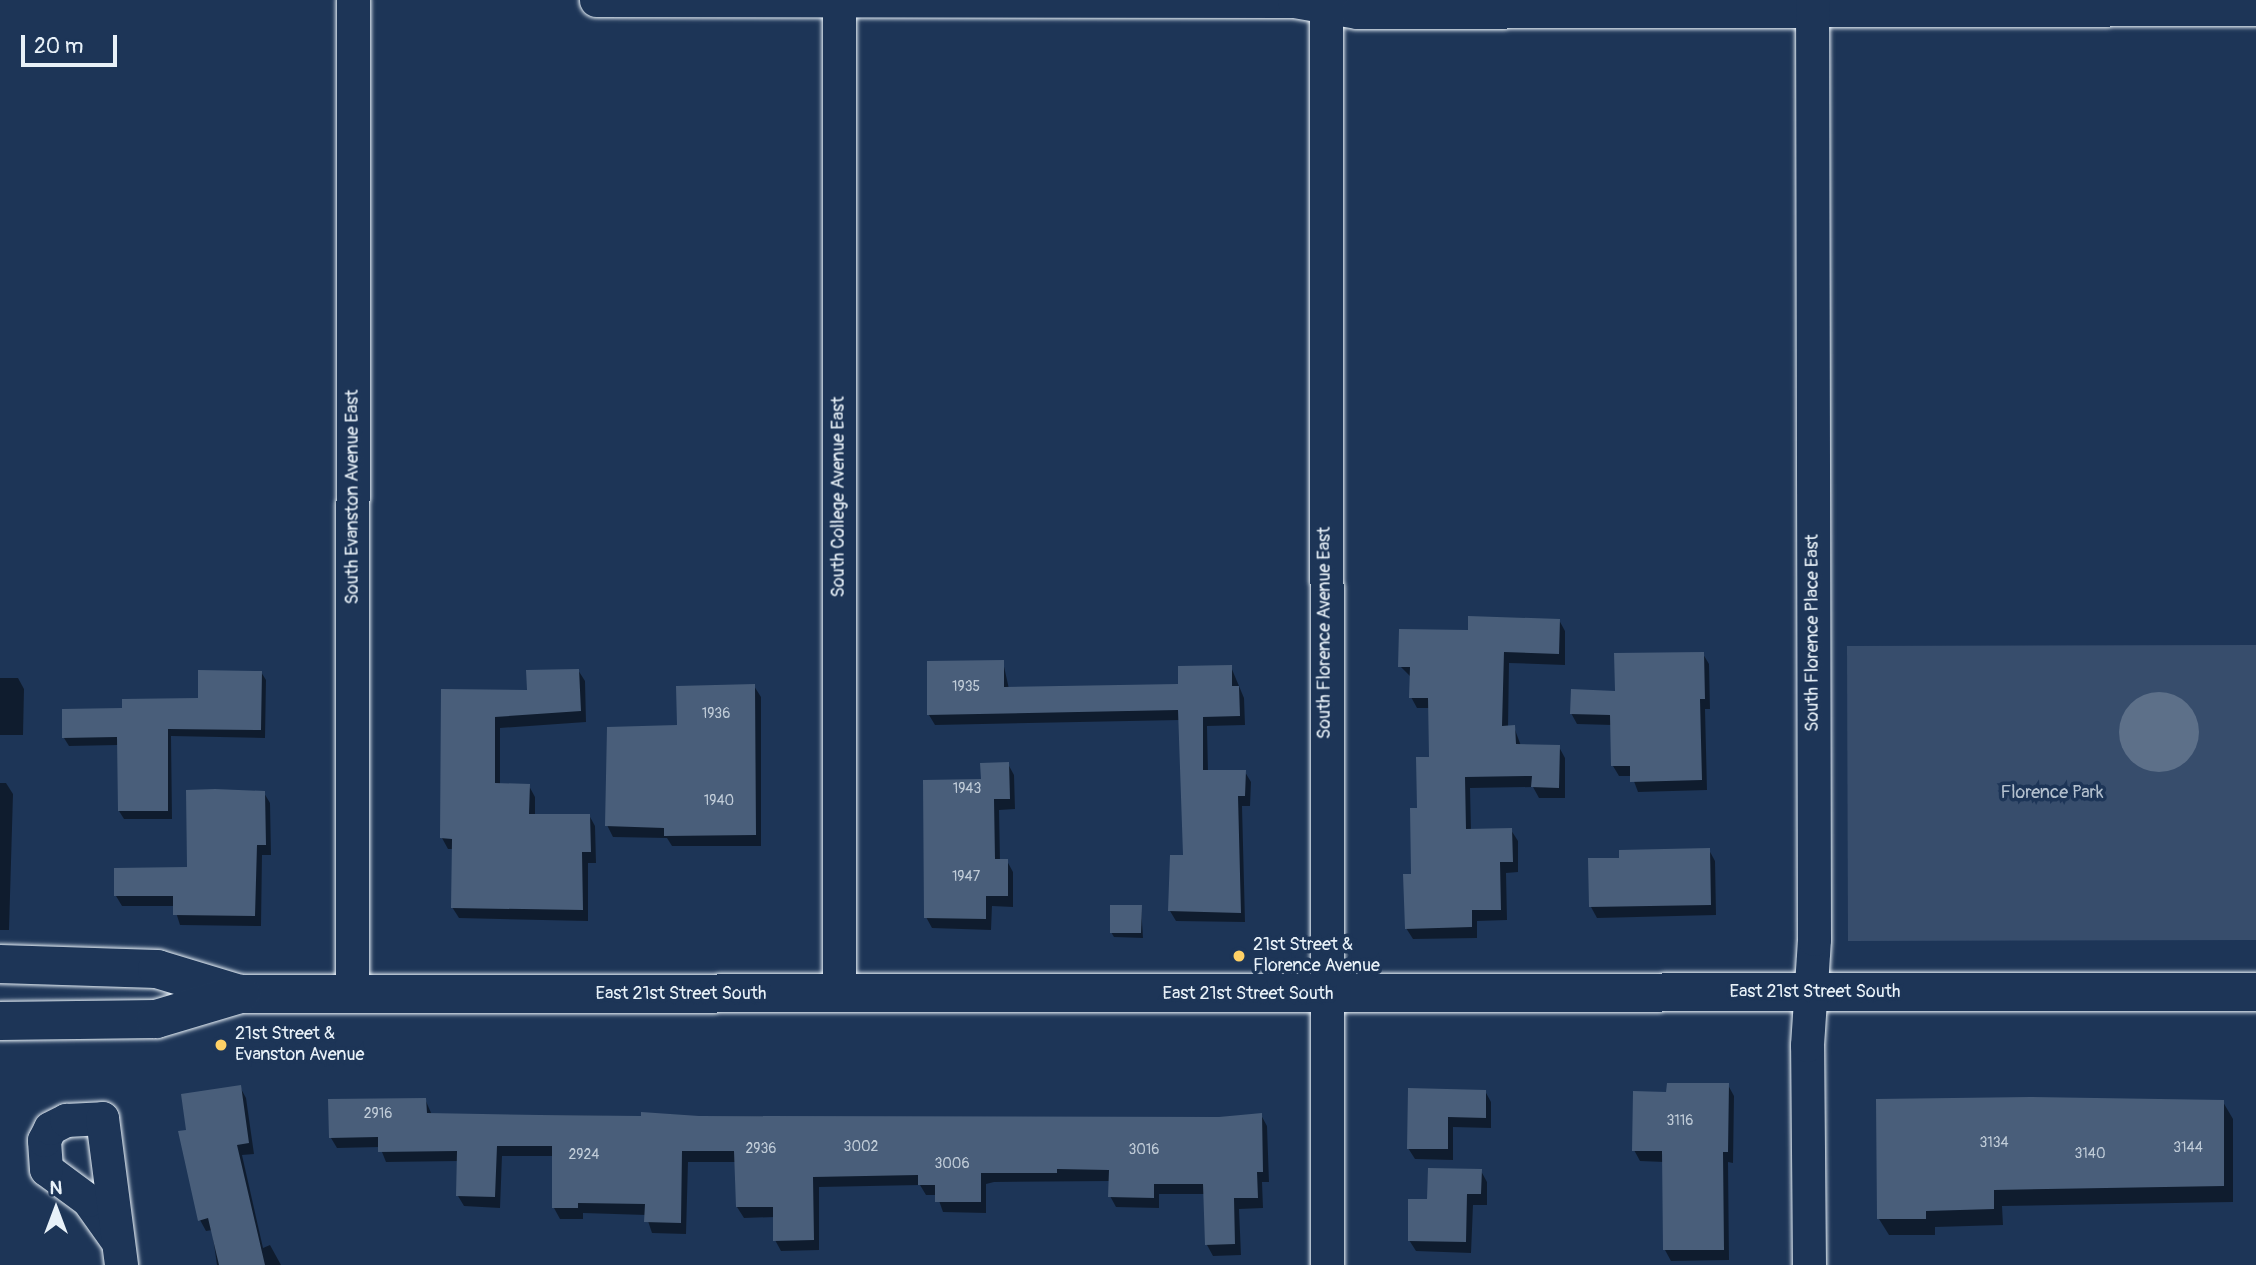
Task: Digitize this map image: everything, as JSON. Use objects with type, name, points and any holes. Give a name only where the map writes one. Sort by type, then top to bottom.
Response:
[{"type":"main road","name":"East 21st Street South","points":[[0,964],[157,969],[240,993],[2256,992]]},
{"type":"main road","name":"East 21st Street South","points":[[0,1021],[156,1019],[240,993]]},
{"type":"street","name":"South Evanston Avenue East","points":[[352,993],[353,0]]},
{"type":"street","points":[[596,0],[1294,1],[1326,4],[1357,12],[1812,5],[2256,9]]},
{"type":"street","name":"South College Avenue East","points":[[839,0],[839,994]]},
{"type":"street","name":"South Florence Avenue East","points":[[1326,4],[1327,1265]]},
{"type":"street","name":"South Florence Place East","points":[[1809,1265],[1812,5]]},
{"type":"green space","name":"Florence Park","points":[[2256,645],[2256,940],[1848,941],[1847,646]]},
{"type":"shaded area","points":[[2151,692],[2167,692],[2188,703],[2199,724],[2199,740],[2188,761],[2167,772],[2151,772],[2137,766],[2125,754],[2119,740],[2119,724],[2125,710],[2137,698]]},
{"type":"building","points":[[1468,616],[1560,619],[1559,654],[1504,652],[1502,726],[1515,725],[1516,744],[1560,745],[1559,788],[1531,787],[1532,776],[1465,777],[1466,829],[1512,828],[1513,862],[1500,862],[1501,910],[1472,910],[1472,927],[1405,929],[1403,874],[1411,874],[1410,808],[1417,808],[1416,757],[1429,757],[1428,698],[1409,698],[1410,667],[1398,667],[1399,629],[1468,630]]},
{"type":"building","points":[[1704,652],[1705,699],[1700,699],[1702,780],[1630,782],[1630,766],[1611,766],[1610,715],[1570,714],[1571,689],[1615,691],[1614,653]]},
{"type":"building","points":[[1004,660],[1004,687],[1178,684],[1178,666],[1232,665],[1232,686],[1239,686],[1240,716],[1203,717],[1203,770],[1246,770],[1245,796],[1238,796],[1241,913],[1168,911],[1170,855],[1183,855],[1178,710],[927,715],[927,661]]},
{"type":"building","points":[[579,669],[581,711],[495,717],[495,783],[530,784],[529,814],[590,814],[591,852],[582,852],[583,910],[451,908],[452,839],[440,838],[441,689],[527,690],[526,670]]},
{"type":"building","points":[[198,670],[262,671],[261,730],[168,729],[168,811],[118,811],[117,737],[62,738],[62,709],[122,708],[122,699],[198,698]]},
{"type":"building","points":[[755,684],[756,835],[664,836],[664,828],[605,826],[607,727],[677,725],[676,686]]},
{"type":"building","points":[[1009,762],[1010,799],[994,799],[995,859],[1008,859],[1008,896],[986,896],[986,919],[924,918],[923,780],[981,779],[980,763]]},
{"type":"building","points":[[186,790],[265,791],[266,845],[257,845],[255,916],[173,915],[173,896],[114,896],[114,868],[187,867]]},
{"type":"building","points":[[1710,848],[1711,905],[1589,907],[1588,858],[1619,858],[1619,850]]},
{"type":"building","points":[[1110,905],[1142,905],[1141,933],[1110,933]]},
{"type":"building","points":[[1667,1083],[1729,1083],[1728,1152],[1723,1152],[1724,1250],[1663,1250],[1662,1151],[1632,1151],[1633,1091],[1666,1092]]},
{"type":"building","points":[[241,1085],[249,1143],[237,1145],[265,1265],[219,1265],[208,1218],[198,1221],[178,1131],[186,1130],[181,1094]]},
{"type":"building","points":[[1408,1088],[1486,1090],[1486,1118],[1448,1117],[1448,1149],[1407,1149]]},
{"type":"building","points":[[2030,1097],[2224,1100],[2224,1186],[1994,1190],[1994,1209],[1926,1211],[1926,1219],[1877,1219],[1876,1099]]},
{"type":"building","points":[[426,1098],[427,1113],[1219,1117],[1262,1113],[1263,1172],[1257,1172],[1258,1198],[1234,1198],[1235,1244],[1205,1245],[1203,1184],[1154,1184],[1154,1198],[1108,1197],[1109,1170],[1057,1169],[1057,1173],[981,1173],[981,1202],[935,1202],[935,1185],[918,1185],[918,1175],[813,1177],[814,1240],[773,1241],[773,1207],[736,1207],[734,1151],[682,1151],[681,1223],[644,1222],[645,1204],[578,1203],[578,1208],[552,1208],[552,1146],[497,1146],[495,1197],[456,1196],[457,1151],[378,1152],[378,1137],[329,1138],[328,1099]]},
{"type":"building","points":[[1428,1168],[1482,1169],[1481,1194],[1467,1194],[1466,1242],[1408,1241],[1408,1199],[1427,1199]]},
{"type":"place","name":"21st Street & Florence Avenue","points":[[1239,956]]},
{"type":"place","name":"21st Street & Evanston Avenue","points":[[221,1045]]}]
